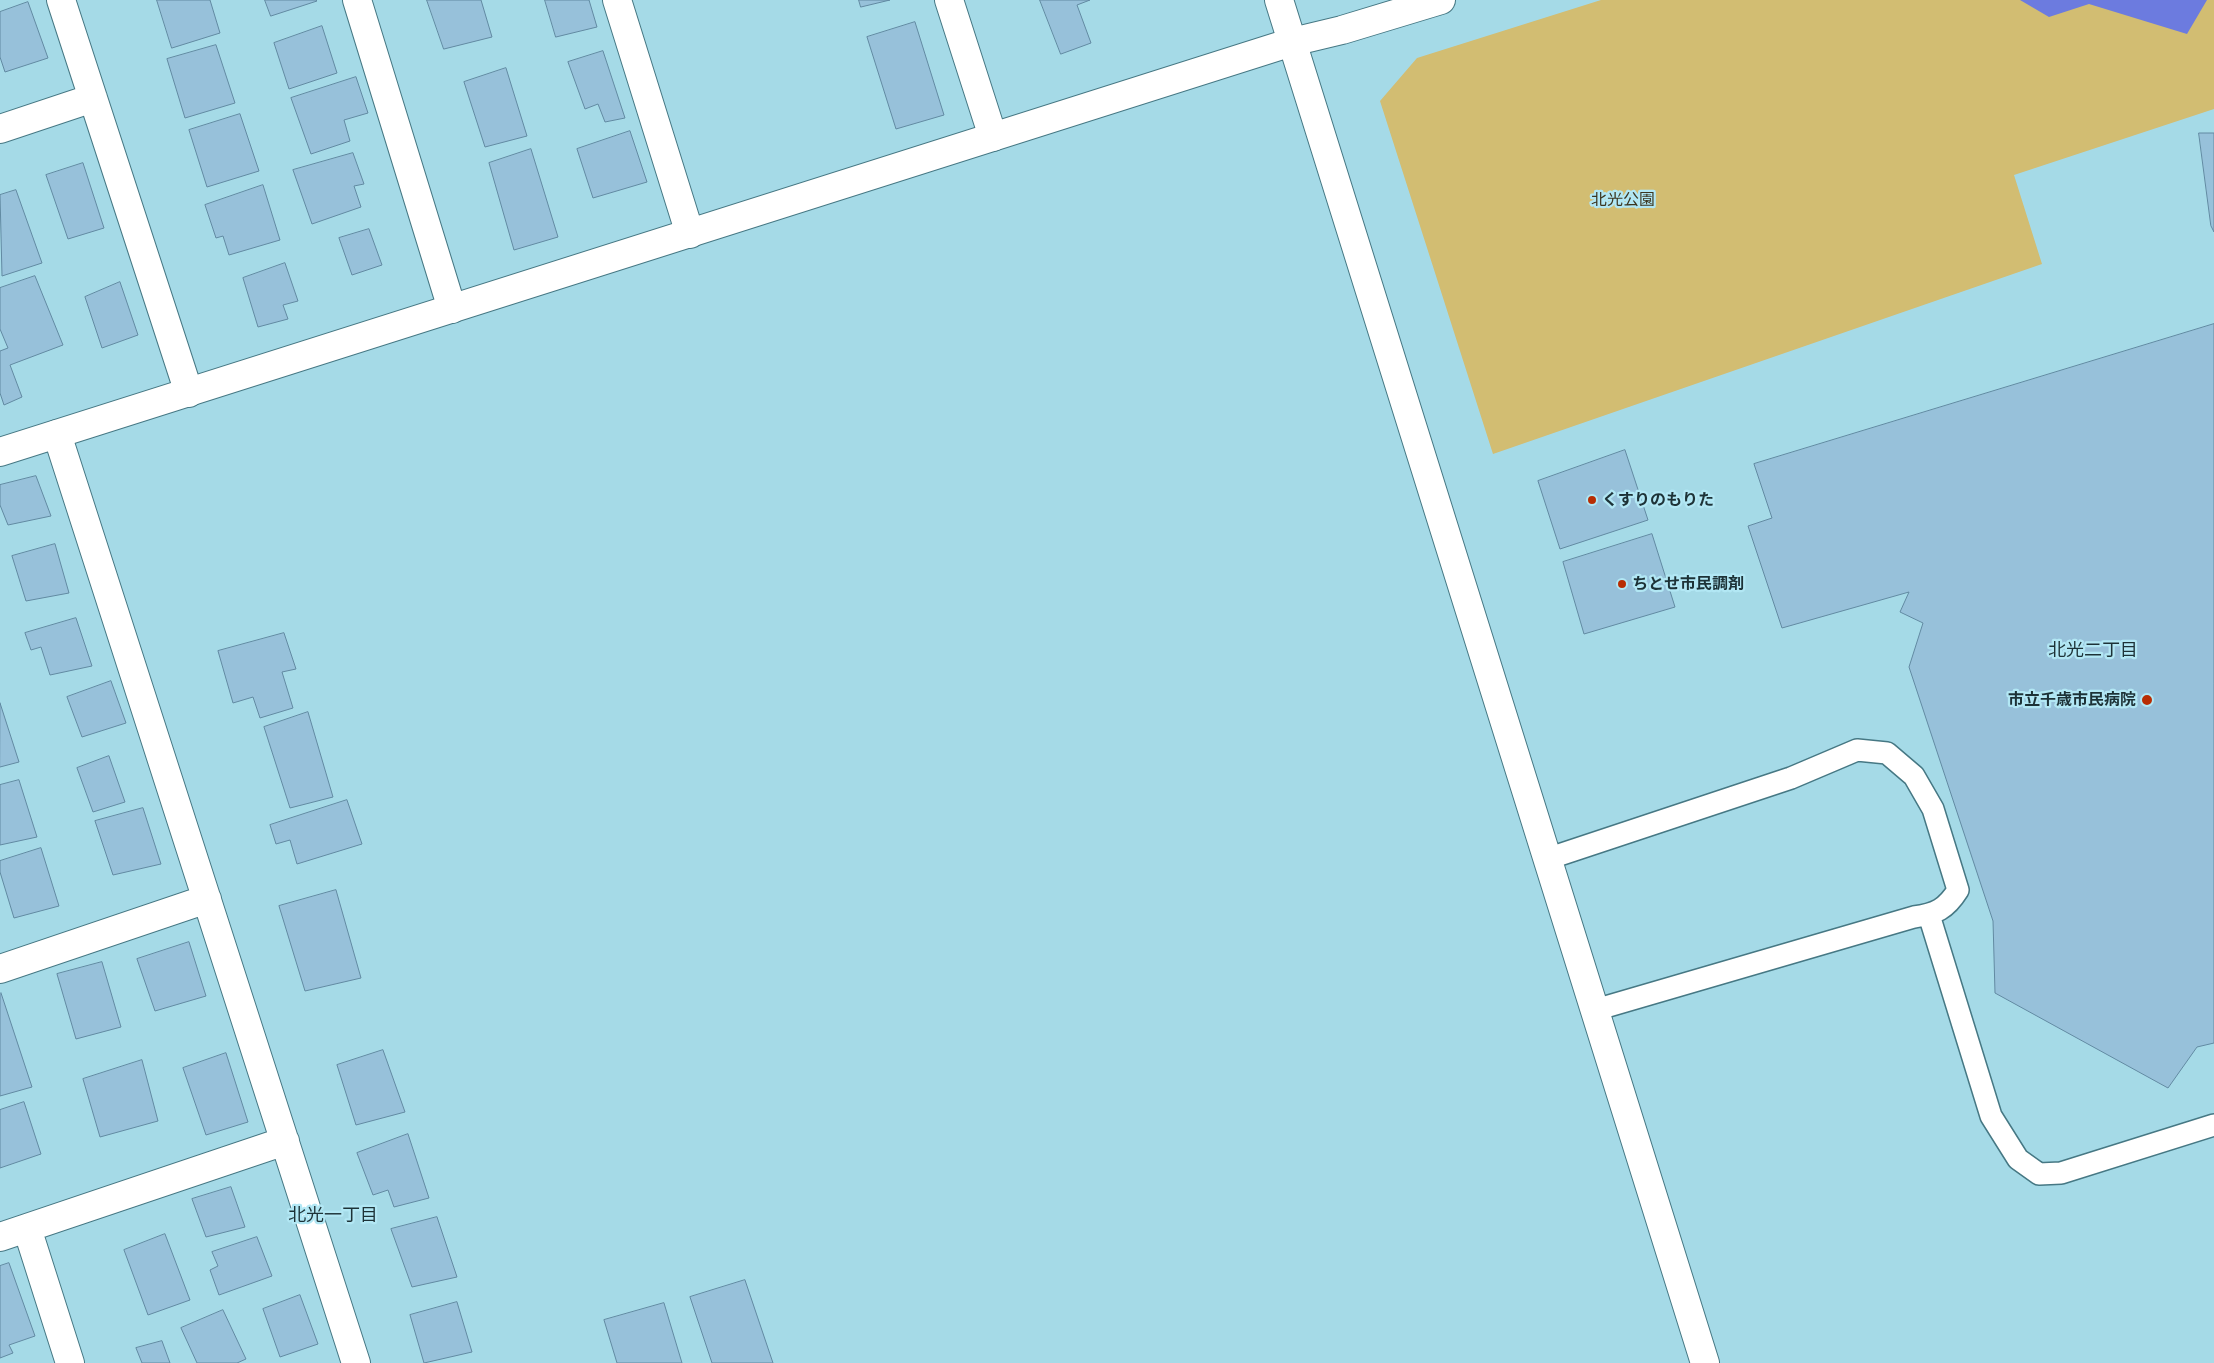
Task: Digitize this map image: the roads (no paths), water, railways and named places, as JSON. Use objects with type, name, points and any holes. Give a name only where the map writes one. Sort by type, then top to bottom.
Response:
[{"type":"street","points":[[61,0],[189,392]]},
{"type":"street","points":[[357,0],[452,309]]},
{"type":"street","points":[[618,0],[690,234]]},
{"type":"street","points":[[949,0],[993,137]]},
{"type":"street","points":[[1278,0],[1705,1363]]},
{"type":"street","points":[[0,452],[1292,42],[1342,30],[1440,0]]},
{"type":"street","points":[[0,129],[93,98]]},
{"type":"street","points":[[57,434],[356,1363]]},
{"type":"street","points":[[0,969],[207,899]]},
{"type":"street","points":[[0,1237],[285,1141]]},
{"type":"street","points":[[27,1228],[70,1363]]},
{"type":"lane","points":[[1547,859],[1791,778],[1857,750],[1887,753],[1914,776],[1932,809],[1958,890],[1949,905],[1929,915],[1914,917],[1595,1010]]},
{"type":"lane","points":[[1929,915],[1991,1116],[2018,1159],[2039,1174],[2060,1173],[2214,1125]]},
{"type":"water","points":[[2020,0],[2207,0],[2187,34],[2089,4],[2049,17]]},
{"type":"place","name":"くすりのもりた","points":[[1592,500]]},
{"type":"place","name":"ちとせ市民調剤","points":[[1622,584]]},
{"type":"place","name":"市立千歳市民病院","points":[[2147,700]]},
{"type":"district","name":"北光二丁目","points":[[2093,650]]},
{"type":"district","name":"北光一丁目","points":[[333,1215]]},
{"type":"park label","name":"北光公園","points":[[1623,200]]}]
